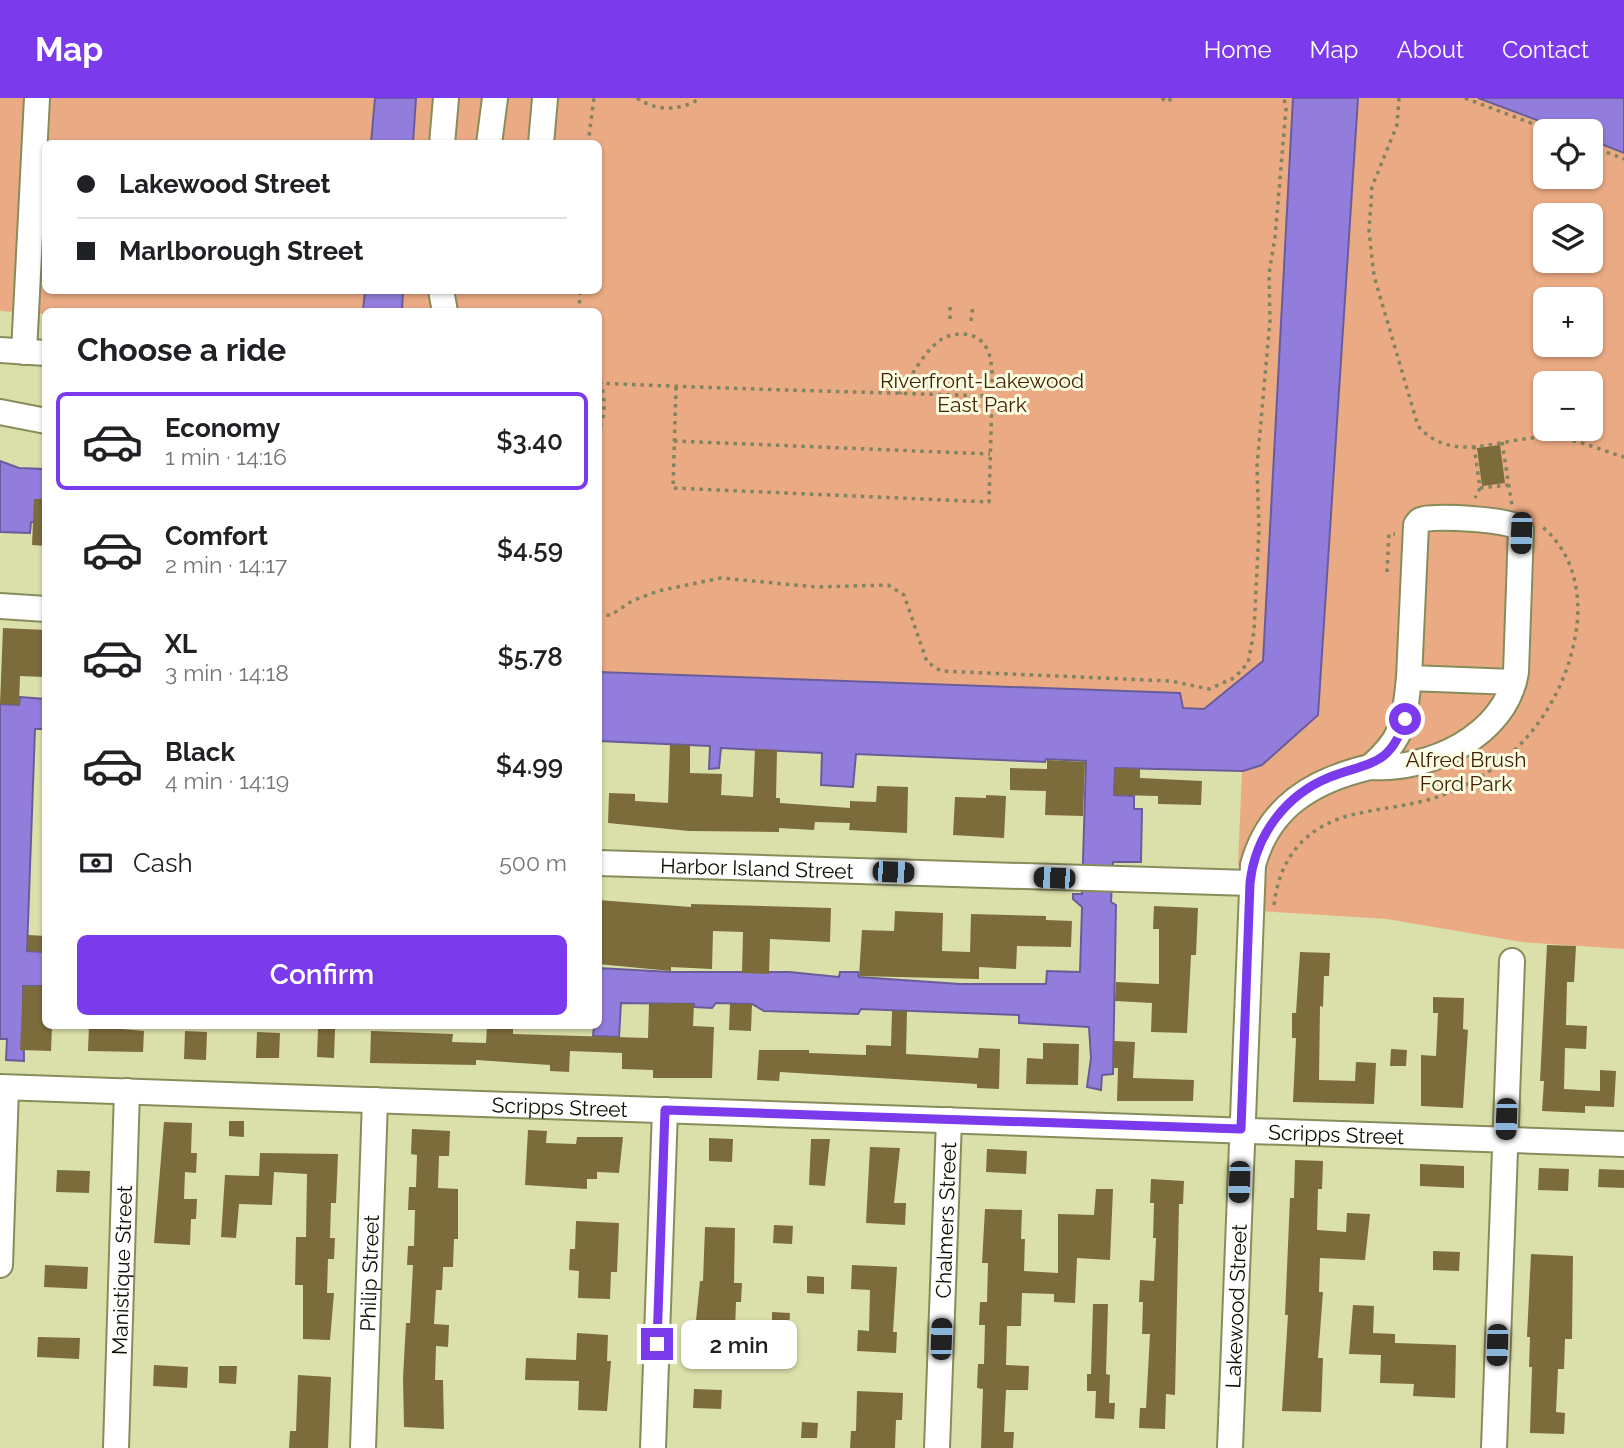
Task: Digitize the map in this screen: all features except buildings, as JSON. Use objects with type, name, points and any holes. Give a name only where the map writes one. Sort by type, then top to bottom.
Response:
[{"type":"street","points":[[23,352],[37,98]]},
{"type":"street","points":[[442,140],[446,98]]},
{"type":"street","points":[[490,140],[495,98]]},
{"type":"street","points":[[541,140],[545,98]]},
{"type":"street","points":[[0,412],[42,420]]},
{"type":"street","name":"Lakewood Street","points":[[1230,1448],[1250,883],[1261,839],[1286,805],[1329,778],[1370,767],[1401,767],[1454,748],[1496,715],[1509,698],[1514,682],[1521,529],[1511,522],[1425,519],[1416,525],[1409,678],[1400,734],[1394,745],[1370,767]]},
{"type":"street","points":[[0,606],[42,609]]},
{"type":"street","points":[[1409,678],[1514,682]]},
{"type":"street","name":"Harbor Island Street","points":[[602,863],[1250,883]]},
{"type":"street","points":[[1493,1448],[1512,961]]},
{"type":"street","points":[[0,1265],[3,1088]]},
{"type":"street","name":"Scripps Street","points":[[3,1088],[1624,1144]]},
{"type":"street","name":"Manistique Street","points":[[116,1448],[127,1091]]},
{"type":"street","name":"Philip Street","points":[[363,1448],[375,1100]]},
{"type":"street","points":[[653,1448],[665,1110]]},
{"type":"street","name":"Chalmers Street","points":[[937,1448],[948,1120]]},
{"type":"path","points":[[589,140],[594,98]]},
{"type":"path","points":[[637,98],[650,107],[673,109],[701,98]]},
{"type":"path","points":[[1162,98],[1166,102],[1173,98]]},
{"type":"path","points":[[602,616],[611,615],[632,601],[657,591],[721,578],[816,587],[888,585],[904,595],[927,662],[941,671],[1171,681],[1209,689],[1234,678],[1248,663],[1254,631],[1259,529],[1256,467],[1270,320],[1269,274],[1286,109],[1284,98]]},
{"type":"path","points":[[1399,98],[1397,125],[1372,187],[1369,231],[1374,276],[1418,426],[1439,444],[1452,447],[1551,437],[1624,457]]},
{"type":"path","points":[[1465,98],[1533,124]]},
{"type":"path","points":[[1603,151],[1624,159]]},
{"type":"path","points":[[950,304],[950,319]]},
{"type":"path","points":[[971,321],[973,305]]},
{"type":"path","points":[[676,386],[673,488],[989,502],[992,397],[990,355],[977,338],[961,334],[936,344],[900,394]]},
{"type":"path","points":[[602,383],[992,397]]},
{"type":"path","points":[[674,441],[990,454]]},
{"type":"path","points":[[1502,442],[1513,509]]},
{"type":"path","points":[[1471,508],[1480,488],[1474,446]]},
{"type":"path","points":[[1480,488],[1508,485]]},
{"type":"green space","points":[[0,98],[375,98],[371,140],[42,140],[42,294],[365,294],[363,308],[42,308],[42,314],[0,311]]},
{"type":"green space","name":"Riverfront-Lakewood East Park","points":[[416,98],[1293,98],[1263,661],[1204,709],[1183,708],[1179,693],[602,672],[602,308],[402,308],[404,294],[602,294],[602,140],[413,140]]},
{"type":"green space","name":"Alfred Brush Ford Park","points":[[1358,98],[1478,98],[1534,119],[1533,189],[1603,189],[1603,145],[1624,153],[1624,949],[1522,942],[1387,919],[1260,911],[1263,869],[1238,866],[1242,771],[1262,765],[1355,136]]},
{"type":"shaded area","points":[[375,98],[416,98],[413,140],[371,140]]},
{"type":"shaded area","points":[[1293,98],[1358,98],[1318,715],[1262,765],[1243,771],[1115,768],[1114,795],[1134,796],[1134,809],[1142,809],[1141,862],[1113,862],[1111,902],[1116,905],[1113,1074],[1102,1075],[1101,1090],[1087,1087],[1091,1058],[1089,1027],[1019,1023],[1019,1015],[861,1009],[858,1014],[764,1011],[752,1004],[716,1003],[712,1008],[694,1007],[694,1004],[621,1003],[619,1037],[593,1036],[594,1029],[602,1029],[602,968],[671,972],[789,972],[839,977],[840,972],[858,972],[859,977],[960,984],[1046,984],[1047,971],[1080,972],[1082,907],[1073,899],[1073,894],[1082,894],[1086,761],[1046,759],[1045,762],[856,754],[853,787],[821,785],[822,753],[721,748],[719,768],[709,769],[710,746],[602,741],[602,672],[1180,693],[1183,708],[1204,709],[1263,661]]},
{"type":"shaded area","points":[[1478,98],[1624,98],[1624,153],[1603,145],[1603,119],[1534,119]]},
{"type":"shaded area","points":[[365,294],[403,294],[402,308],[363,308]]},
{"type":"shaded area","points":[[0,461],[19,468],[42,469],[42,523],[31,522],[30,533],[0,532]]},
{"type":"shaded area","points":[[20,697],[42,699],[42,729],[35,729],[27,951],[42,952],[42,986],[23,986],[24,1061],[6,1060],[7,1039],[0,1039],[0,704],[19,705]]},
{"type":"route","points":[[657,1344],[665,1110],[1241,1129],[1250,883],[1258,846],[1276,817],[1300,795],[1329,778],[1370,767],[1394,745],[1405,719]]}]
